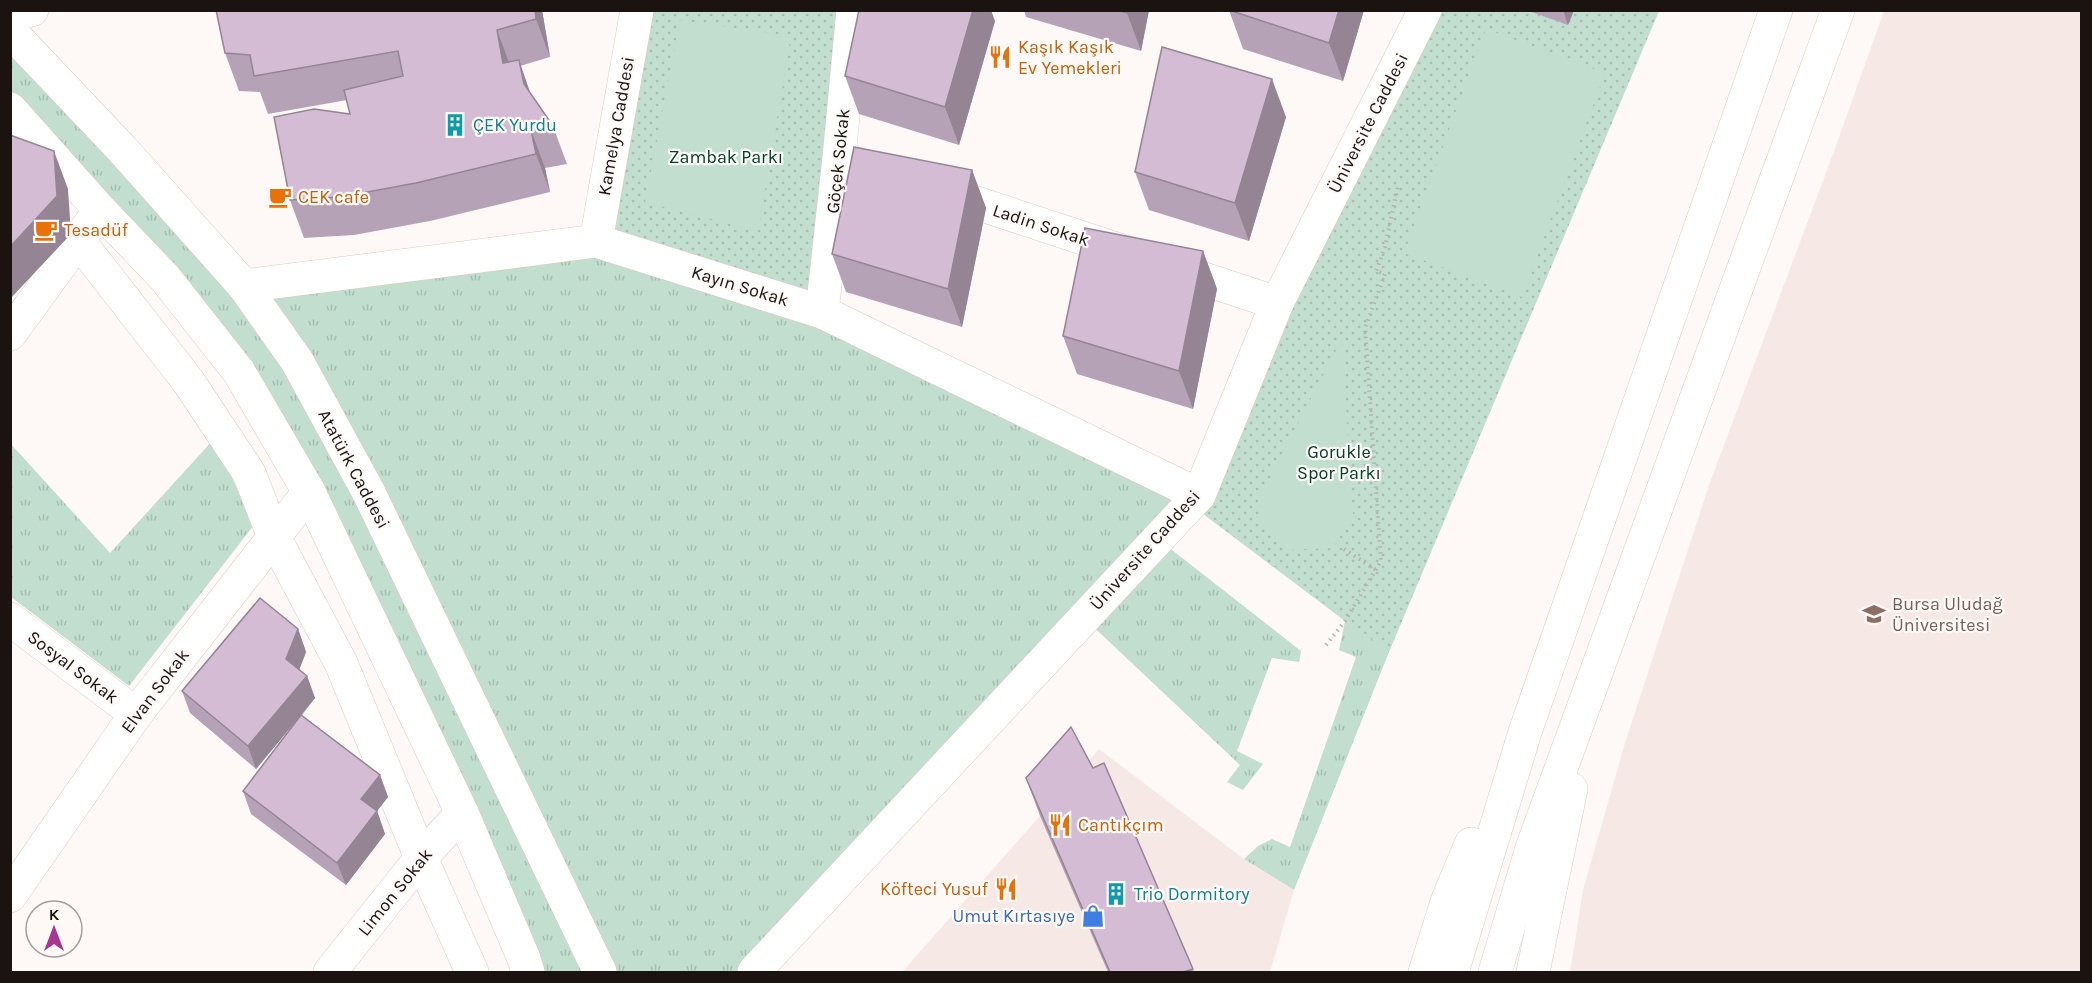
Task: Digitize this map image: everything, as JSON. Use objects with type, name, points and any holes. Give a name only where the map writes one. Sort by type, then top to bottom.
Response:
[{"type":"main road","points":[[10,15],[32,10]]},
{"type":"main road","name":"Kamelya Caddesi","points":[[596,241],[637,10]]},
{"type":"main road","name":"Göçek Sokak","points":[[822,312],[852,10]]},
{"type":"main road","name":"Üniversite Caddesi","points":[[754,972],[1199,495],[1277,303],[1425,10]]},
{"type":"main road","points":[[1452,972],[1525,732],[1776,10]]},
{"type":"main road","points":[[1495,972],[1532,848],[1592,689],[1838,10]]},
{"type":"main road","name":"Atatürk Caddesi","points":[[10,31],[122,149],[244,286],[297,361],[369,493],[600,972]]},
{"type":"main road","points":[[10,109],[100,210],[165,278],[239,372],[309,492],[462,813],[528,972]]},
{"type":"main road","name":"Ladin Sokak","points":[[839,158],[1277,303]]},
{"type":"main road","points":[[10,334],[100,210]]},
{"type":"main road","points":[[78,240],[188,381],[249,473],[274,537],[341,663],[421,858],[472,972]]},
{"type":"main road","name":"Kayın Sokak","points":[[244,286],[596,241],[822,312],[1199,495]]},
{"type":"main road","name":"Elvan Sokak","points":[[10,896],[136,714],[309,492]]},
{"type":"main road","name":"Sosyal Sokak","points":[[10,619],[136,714]]},
{"type":"main road","points":[[1533,972],[1592,689]]},
{"type":"main road","points":[[1425,972],[1448,899],[1480,820],[1525,732]]},
{"type":"main road","name":"Limon Sokak","points":[[330,972],[421,858],[462,813]]},
{"type":"path","points":[[1326,645],[1345,621],[1381,561],[1365,328],[1385,274],[1376,271],[1386,247],[1398,186]]},
{"type":"path","points":[[1344,549],[1376,570]]},
{"type":"shaded area","name":"Bursa Uludağ Üniversitesi","points":[[1884,11],[2081,11],[2081,972],[1570,972],[1583,890],[1625,743],[1709,485]]},
{"type":"shaded area","points":[[1099,749],[1244,859],[1294,890],[1270,972],[902,972]]},
{"type":"green space","name":"Zambak Parkı","points":[[637,11],[853,11],[822,312],[596,241]]},
{"type":"green space","name":"Gorukle Spor Parkı","points":[[1425,11],[1659,11],[1389,652],[1190,504]]},
{"type":"green space","points":[[680,20],[791,36],[758,231],[645,202]]},
{"type":"green space","points":[[1486,29],[1605,73],[1522,297],[1404,253]]},
{"type":"green space","points":[[10,31],[244,286],[596,241],[822,312],[1181,486],[1522,297],[1389,652],[1294,890],[1244,859],[1258,846],[1272,839],[1290,847],[1356,657],[1339,650],[1345,621],[1190,504],[1158,539],[1301,651],[1299,662],[1272,658],[1237,751],[1263,764],[1243,790],[1227,782],[1240,765],[1084,618],[754,972],[528,972],[239,372],[11,109]]},
{"type":"green space","points":[[1342,339],[1353,515],[1333,548],[1287,550],[1261,527],[1258,500]]},
{"type":"green space","points":[[214,439],[254,525],[129,686],[11,597],[10,443],[110,553]]},
{"type":"building","name":"ÇEK Yurdu","points":[[216,10],[535,10],[536,19],[497,30],[503,63],[519,60],[524,84],[553,126],[531,130],[536,154],[416,183],[340,197],[290,200],[274,117],[314,109],[350,114],[344,90],[403,76],[398,51],[254,76],[250,55],[225,53]]},
{"type":"building","points":[[859,10],[973,10],[945,107],[845,76]]},
{"type":"building","points":[[1229,10],[1339,10],[1329,43]]},
{"type":"building","points":[[1162,47],[1272,79],[1235,203],[1135,172]]},
{"type":"building","points":[[10,135],[54,151],[57,196],[10,247]]},
{"type":"building","points":[[854,147],[972,170],[948,289],[832,254]]},
{"type":"building","points":[[1085,228],[1203,251],[1179,371],[1063,336]]},
{"type":"building","points":[[260,598],[298,629],[286,659],[307,676],[248,746],[182,691]]},
{"type":"building","points":[[301,715],[380,775],[361,799],[377,811],[337,863],[243,791]]},
{"type":"building","name":"Trio Dormitory","points":[[1071,727],[1093,768],[1104,763],[1193,969],[1183,972],[1110,972],[1026,778]]},
{"type":"place","name":"Kaşık Kaşık Ev Yemekleri","points":[[1000,57]]},
{"type":"place","name":"ÇEK Yurdu","points":[[455,125]]},
{"type":"place","name":"CEK cafe","points":[[280,197]]},
{"type":"place","name":"Tesadüf","points":[[46,230]]},
{"type":"place","name":"Bursa Uludağ Üniversitesi","points":[[1874,614]]},
{"type":"place","name":"Cantıkçım","points":[[1060,825]]},
{"type":"place","name":"Köfteci Yusuf","points":[[1006,889]]},
{"type":"place","name":"Trio Dormitory","points":[[1116,894]]},
{"type":"place","name":"Umut Kırtasıye","points":[[1093,916]]}]
